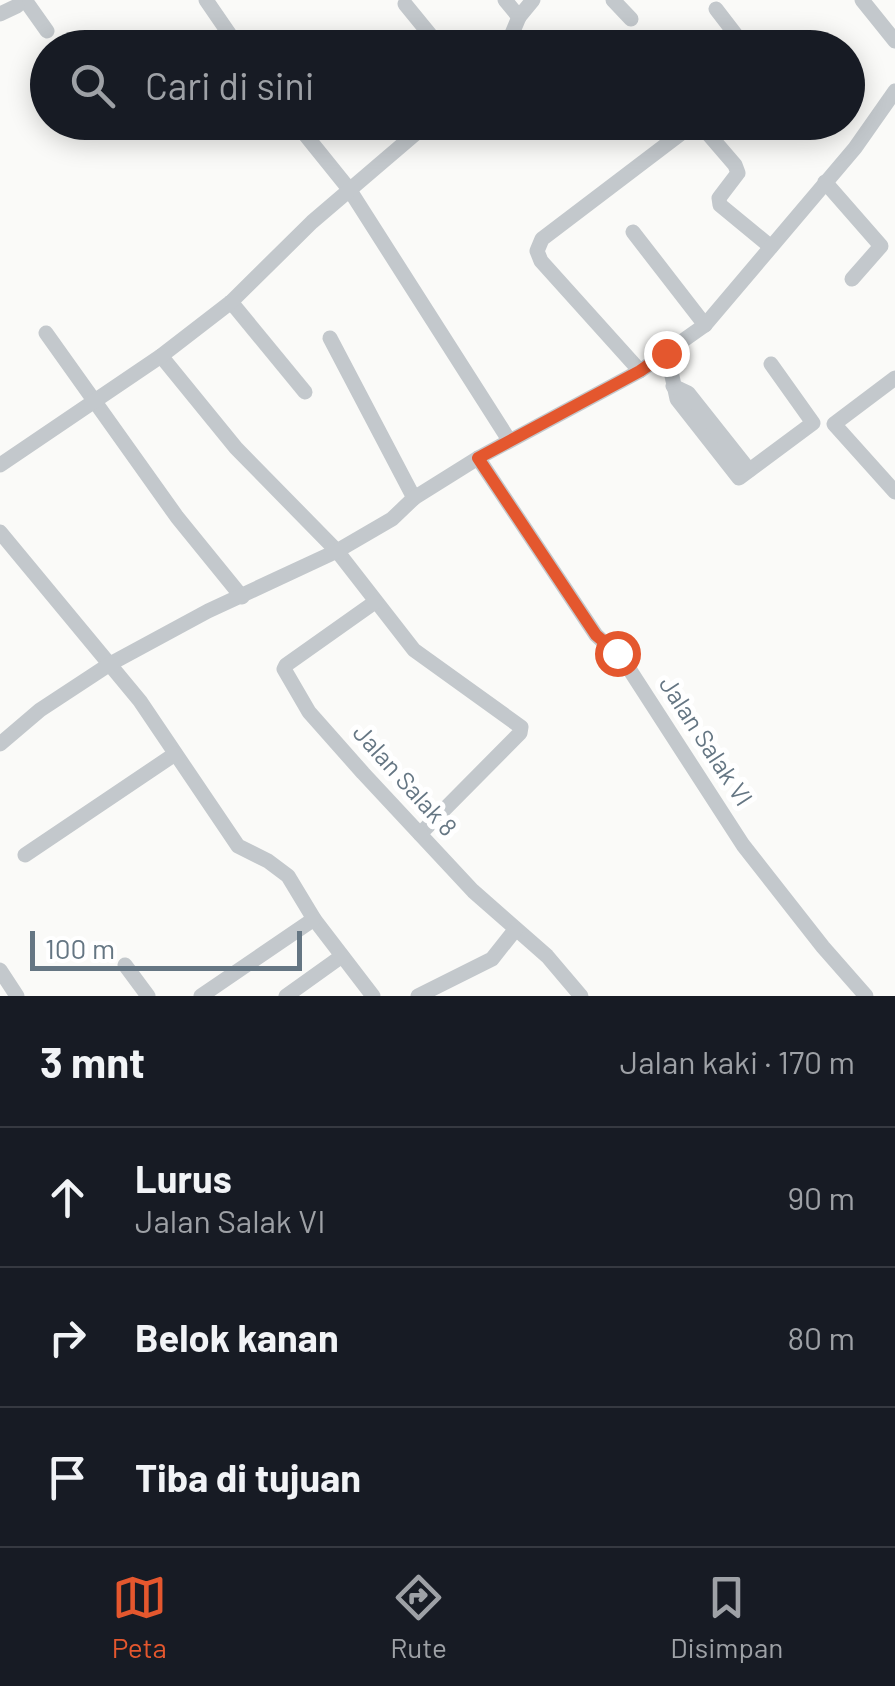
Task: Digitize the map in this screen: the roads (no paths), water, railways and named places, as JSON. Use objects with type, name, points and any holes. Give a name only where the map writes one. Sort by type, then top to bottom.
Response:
[{"type":"street","points":[[206,0],[227,30]]},
{"type":"street","points":[[504,0],[520,17]]},
{"type":"street","points":[[514,30],[532,0]]},
{"type":"street","points":[[612,0],[631,19]]},
{"type":"street","points":[[862,0],[895,41]]},
{"type":"street","points":[[0,14],[21,3],[46,30]]},
{"type":"street","points":[[406,4],[427,30]]},
{"type":"street","points":[[716,9],[732,30]]},
{"type":"street","points":[[865,134],[895,90]]},
{"type":"street","points":[[310,140],[349,189],[509,440]]},
{"type":"street","points":[[0,465],[161,356],[232,302],[349,189],[408,140]]},
{"type":"street","points":[[640,371],[542,261],[537,250],[542,239],[673,140]]},
{"type":"street","points":[[713,140],[735,164],[738,174],[719,198],[720,205],[771,247]]},
{"type":"street","points":[[0,744],[40,710],[110,664],[208,611],[337,551],[392,519],[414,498],[478,458],[640,371],[666,353],[704,326],[861,140]]},
{"type":"street","points":[[825,182],[881,246],[852,279]]},
{"type":"street","points":[[633,232],[704,326]]},
{"type":"street","points":[[232,302],[304,392]]},
{"type":"street","points":[[46,333],[176,517],[242,598]]},
{"type":"street","points":[[330,338],[414,498]]},
{"type":"street","points":[[666,353],[673,386],[688,392],[749,470],[814,424],[771,364]]},
{"type":"street","points":[[161,356],[236,448],[337,551],[414,650],[522,727],[420,834]]},
{"type":"street","points":[[895,378],[834,424],[895,492]]},
{"type":"street","name":"Jalan Salak VI","points":[[478,458],[596,635],[624,661],[744,845],[866,996]]},
{"type":"street","points":[[0,532],[110,664],[238,846],[268,860],[288,876],[314,919],[373,996]]},
{"type":"street","name":"Jalan Salak 8","points":[[376,602],[284,669],[310,712],[420,834],[473,892],[547,956],[581,996]]},
{"type":"street","points":[[25,855],[175,754]]},
{"type":"street","points":[[201,996],[314,919]]},
{"type":"street","points":[[418,996],[492,959],[515,930]]},
{"type":"street","points":[[286,996],[342,956]]},
{"type":"street","points":[[125,965],[148,996]]},
{"type":"street","points":[[0,970],[17,996]]}]
